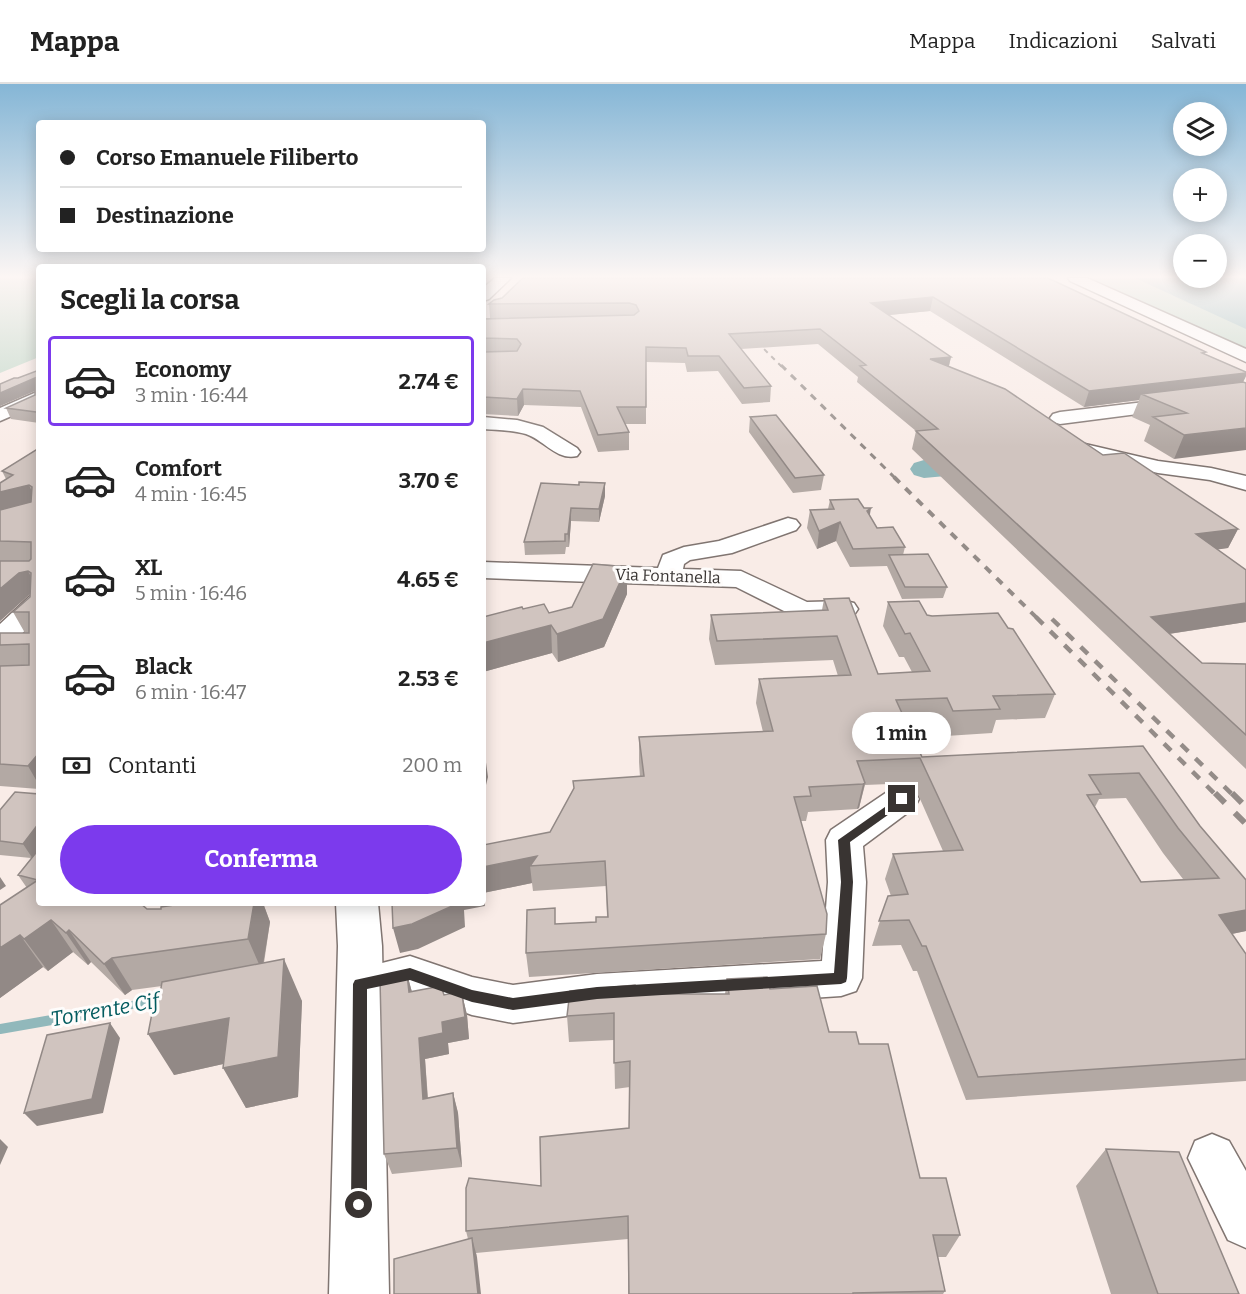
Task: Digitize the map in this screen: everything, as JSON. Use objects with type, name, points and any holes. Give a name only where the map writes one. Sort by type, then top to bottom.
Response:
[{"type":"main road","points":[[1199,334],[1246,356]]},
{"type":"main road","points":[[355,906],[360,946],[359,1294]]},
{"type":"street","points":[[1060,418],[1246,395]]},
{"type":"street","points":[[0,415],[36,398]]},
{"type":"street","points":[[486,423],[517,426],[536,431],[570,452]]},
{"type":"street","points":[[1085,450],[1158,467],[1211,474],[1246,483]]},
{"type":"street","points":[[1211,474],[1246,463]]},
{"type":"street","points":[[669,578],[672,560],[684,554],[723,548],[788,525]]},
{"type":"street","name":"Via Fontanella","points":[[486,570],[741,579],[803,610],[845,609]]},
{"type":"street","points":[[0,639],[36,605]]},
{"type":"street","points":[[0,645],[29,645]]},
{"type":"street","points":[[360,984],[410,974],[472,996],[513,1004],[597,993],[841,978],[847,882],[844,840],[902,799]]},
{"type":"street","points":[[1212,1158],[1246,1222]]},
{"type":"green space","points":[[0,334],[36,334],[36,358],[0,373]]},
{"type":"green space","points":[[1189,334],[1246,334],[1246,360]]},
{"type":"building","points":[[486,334],[729,334],[771,386],[744,388],[719,356],[688,356],[686,348],[646,347],[646,407],[617,407],[629,432],[598,435],[580,391],[523,389],[517,399],[486,397],[486,352],[517,351],[521,344],[517,339],[486,338]]},
{"type":"building","points":[[827,334],[918,334],[951,357],[930,359],[1005,389],[1103,455],[1124,453],[1238,529],[1196,534],[1246,570],[1246,603],[1151,617],[1202,663],[1246,664],[1246,735],[916,431],[938,429],[860,366],[866,365]]},
{"type":"building","points":[[995,334],[1169,334],[1206,352],[1202,353],[1246,372],[1246,373],[1089,391]]},
{"type":"building","points":[[36,371],[36,412],[6,408],[35,395],[35,378],[0,393],[0,384]]},
{"type":"building","points":[[1246,383],[1246,428],[1184,435],[1153,417],[1187,413],[1141,394]]},
{"type":"building","points":[[776,415],[824,475],[795,478],[750,417]]},
{"type":"building","points":[[36,450],[36,757],[28,766],[0,764],[0,666],[29,665],[29,644],[0,645],[0,633],[29,633],[29,612],[13,612],[30,597],[31,573],[28,571],[19,573],[0,589],[0,561],[29,561],[31,542],[0,541],[0,510],[31,502],[32,487],[29,485],[0,492],[0,483],[13,475],[2,471]]},
{"type":"building","points":[[579,482],[605,483],[599,509],[571,508],[565,541],[524,542],[541,483],[579,485]]},
{"type":"building","points":[[858,499],[864,508],[871,508],[867,511],[877,528],[893,527],[905,547],[853,549],[840,522],[819,531],[810,510],[834,509],[830,500]]},
{"type":"building","points":[[928,554],[947,587],[905,587],[889,555]]},
{"type":"building","points":[[593,564],[627,567],[603,619],[557,634],[551,625],[486,642],[486,616],[544,604],[549,613],[572,607]]},
{"type":"building","points":[[849,598],[878,674],[930,671],[910,633],[905,634],[888,602],[919,601],[927,615],[932,616],[998,613],[1008,628],[1013,629],[1055,694],[993,696],[1000,709],[953,711],[947,698],[896,700],[922,757],[1143,746],[1200,826],[1246,880],[1246,910],[1219,915],[1246,954],[1246,1059],[978,1077],[926,946],[922,946],[909,920],[879,921],[888,896],[908,894],[893,854],[963,850],[920,758],[857,761],[865,783],[809,787],[811,796],[794,797],[827,914],[826,934],[526,953],[527,910],[555,908],[555,924],[596,922],[596,917],[608,917],[605,861],[530,866],[537,856],[486,866],[486,844],[550,832],[574,788],[573,781],[644,776],[639,737],[773,731],[759,679],[851,675],[837,636],[717,641],[711,615],[828,610],[824,599]],"holes":[[[1139,773],[1178,828],[1219,878],[1141,882],[1087,795],[1101,794],[1089,775]]]},
{"type":"building","points":[[15,792],[36,794],[36,827],[23,844],[0,841],[0,810]]},
{"type":"building","points":[[36,853],[36,880],[18,875]]},
{"type":"building","points":[[36,881],[36,906],[144,906],[147,909],[161,909],[161,907],[167,906],[254,906],[248,939],[112,958],[104,964],[69,930],[66,933],[51,920],[24,939],[20,935],[0,948],[0,905]]},
{"type":"building","points":[[392,906],[452,906],[412,924],[393,928]]},
{"type":"building","points":[[284,959],[278,1057],[223,1068],[229,1018],[148,1034],[153,1008],[158,1006],[162,982]]},
{"type":"building","points":[[407,974],[409,992],[441,986],[444,995],[458,992],[462,994],[465,1017],[442,1022],[443,1033],[419,1038],[423,1099],[453,1093],[457,1148],[384,1154],[380,979]]},
{"type":"building","points":[[767,977],[770,989],[817,986],[829,1032],[856,1032],[859,1044],[888,1044],[920,1178],[946,1178],[960,1235],[933,1235],[945,1291],[853,1294],[629,1294],[628,1216],[466,1231],[466,1188],[469,1178],[541,1186],[540,1137],[629,1128],[630,1061],[614,1063],[614,1013],[567,1016],[570,991],[635,985],[635,994],[729,994],[727,979]]},
{"type":"building","points":[[110,1023],[92,1099],[24,1113],[47,1035]]},
{"type":"building","points":[[1106,1149],[1179,1152],[1239,1294],[1158,1294]]},
{"type":"building","points":[[472,1238],[478,1294],[394,1294],[394,1259]]},
{"type":"waterway","name":"Torrente Cif","points":[[924,469],[990,465]]},
{"type":"waterway","name":"Torrente Cif","points":[[71,1016],[166,999]]},
{"type":"waterway","name":"Torrente Cif","points":[[0,1029],[80,1015]]},
{"type":"railway","points":[[750,335],[782,367]]},
{"type":"railway","points":[[781,365],[895,478]]},
{"type":"railway","points":[[894,477],[1037,618]]},
{"type":"railway","points":[[1036,617],[1216,795]]},
{"type":"railway","points":[[1052,619],[1233,795]]},
{"type":"railway","points":[[1215,793],[1246,824]]},
{"type":"railway","points":[[1232,793],[1246,807]]},
{"type":"route","points":[[359,1205],[360,984],[410,974],[472,996],[513,1004],[597,993],[841,978],[847,882],[844,840],[902,799]]}]
